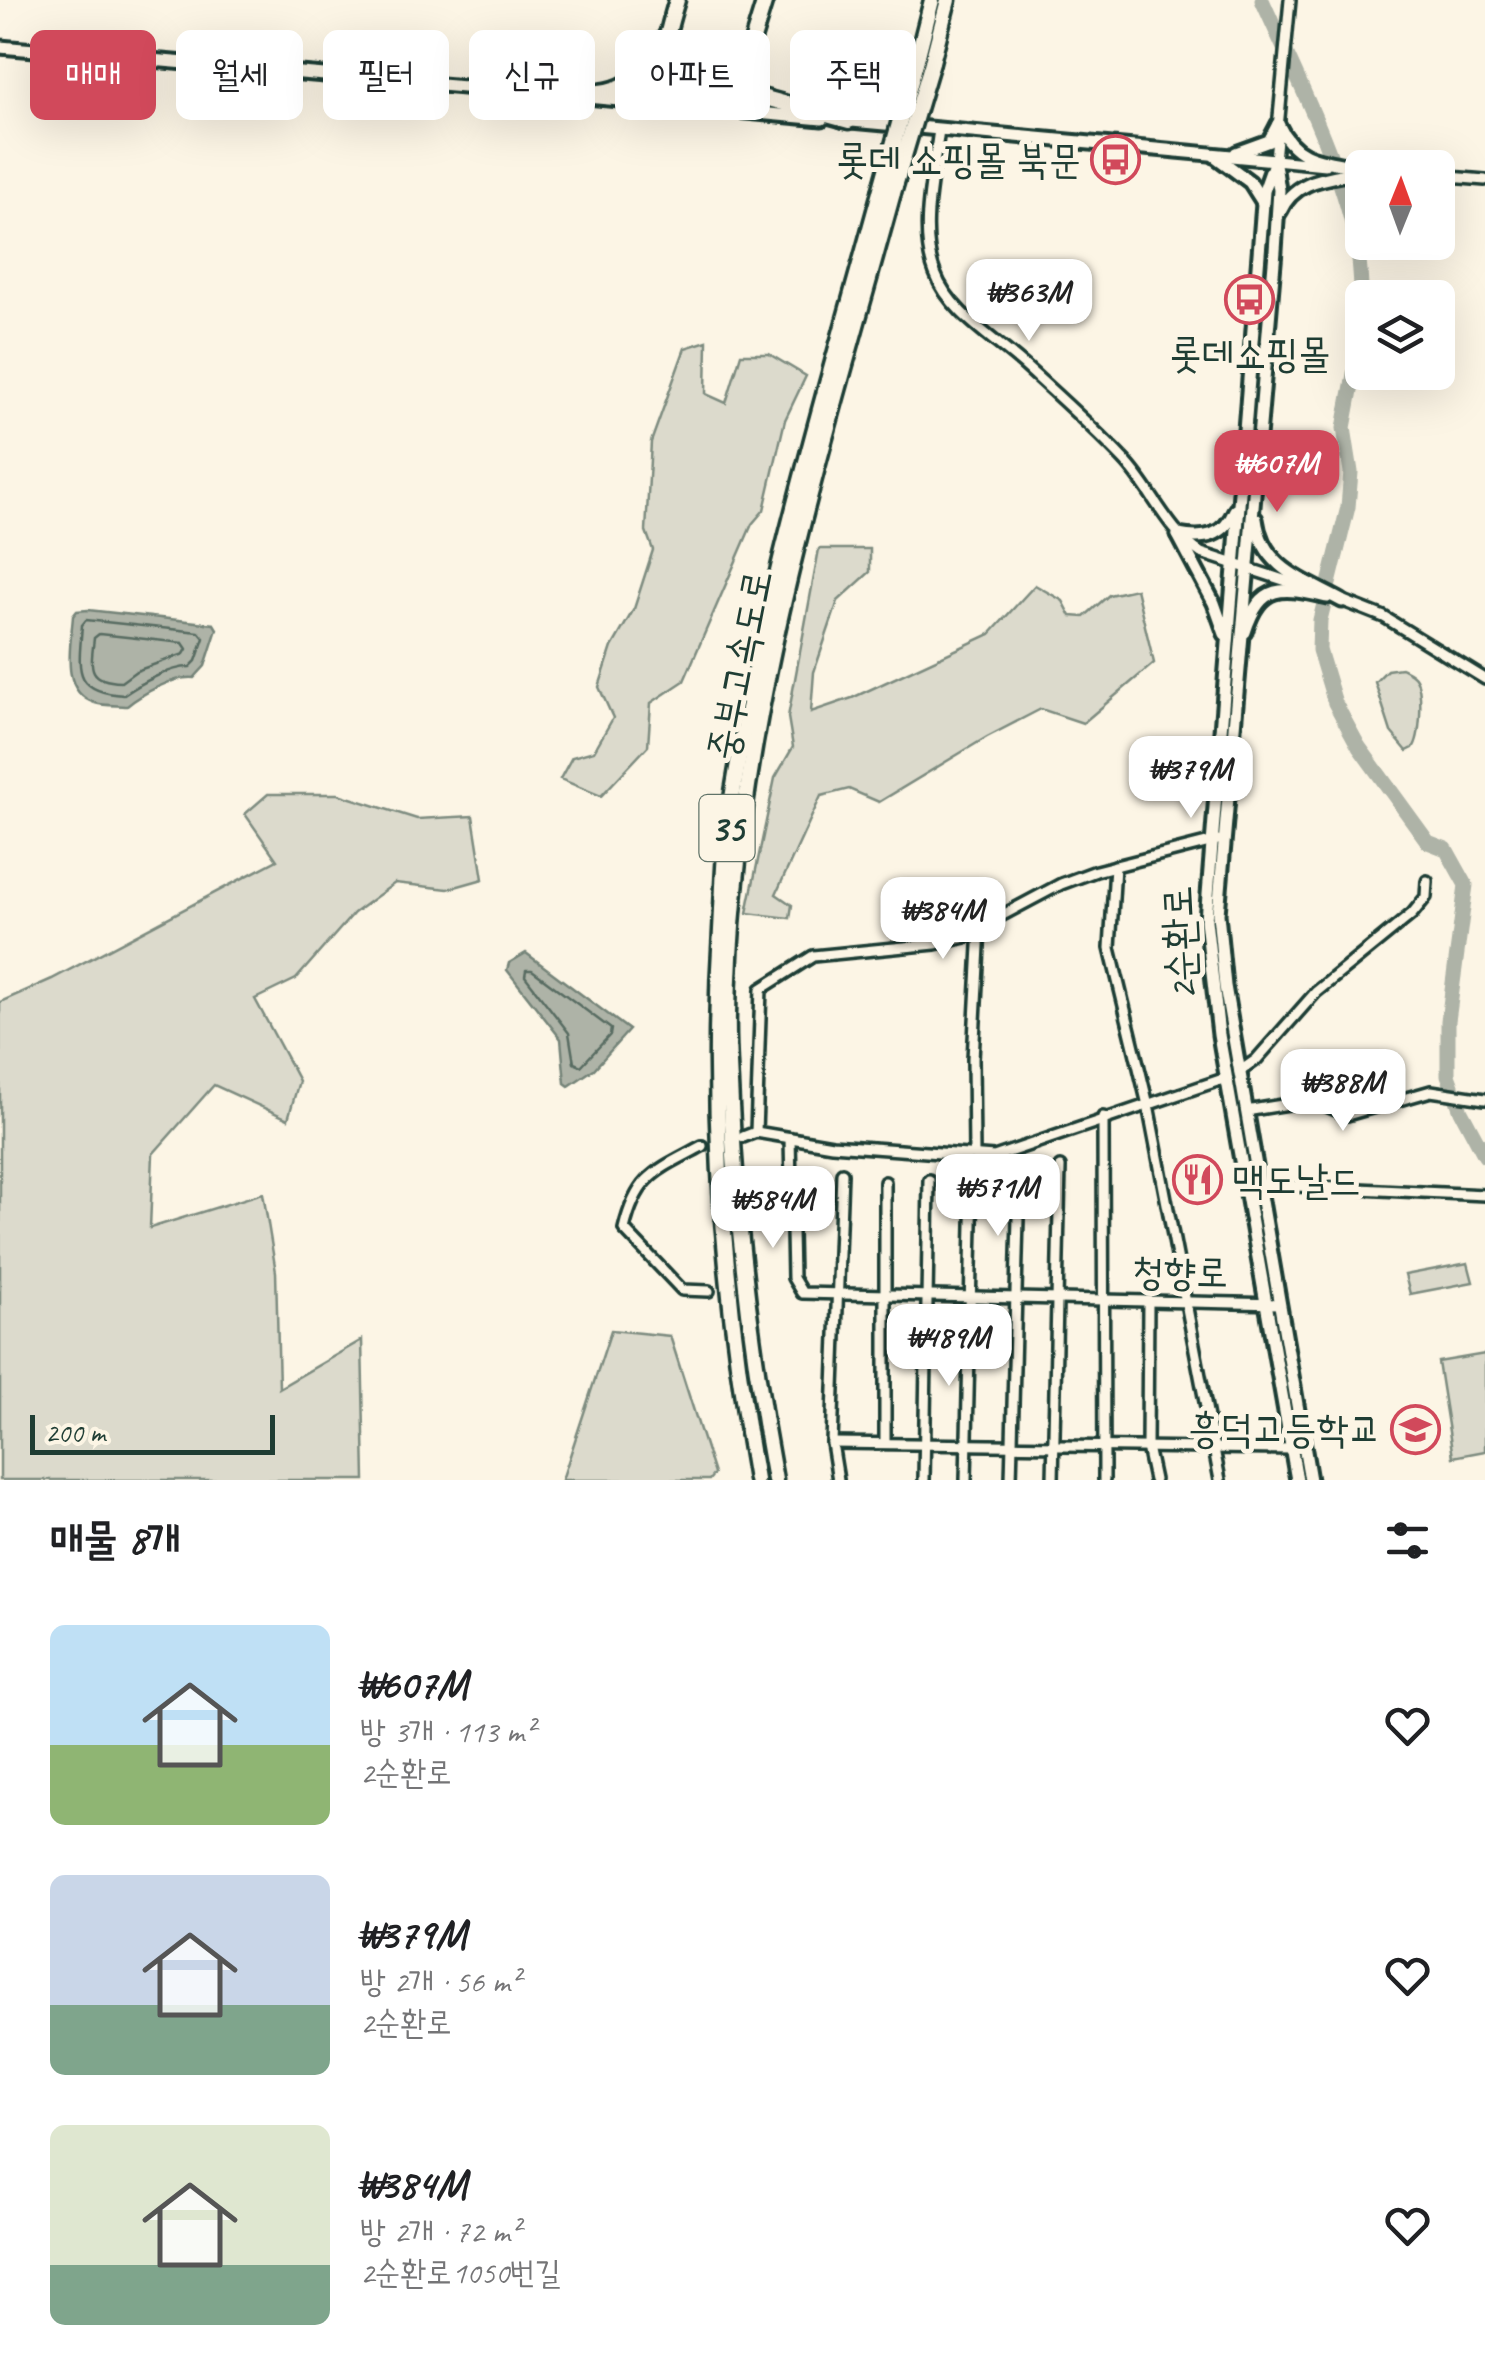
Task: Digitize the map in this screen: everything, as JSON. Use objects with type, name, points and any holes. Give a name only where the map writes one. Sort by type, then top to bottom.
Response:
[{"type":"highway","points":[[669,30],[677,0]]},
{"type":"highway","name":"중부고속도로","points":[[924,60],[932,0]]},
{"type":"highway","name":"중부고속도로","points":[[756,1480],[738,1380],[720,1188],[716,1014],[728,827],[766,618],[924,60],[948,0]]},
{"type":"highway","points":[[754,30],[761,3]]},
{"type":"highway","points":[[770,99],[849,121]]},
{"type":"highway","name":"중부고속도로","points":[[775,1480],[751,1340],[735,1188],[728,1014],[741,829],[778,622],[886,193]]},
{"type":"main road","points":[[0,46],[469,87]]},
{"type":"main road","points":[[770,114],[1275,160]]},
{"type":"main road","points":[[1212,154],[1240,152],[1261,145],[1272,138],[1279,123]]},
{"type":"main road","points":[[1279,123],[1305,160],[1345,166]]},
{"type":"main road","points":[[1212,154],[1250,182],[1263,205]]},
{"type":"main road","name":"2순환로","points":[[1275,160],[1263,205],[1240,498],[1238,655],[1216,841],[1224,986],[1310,1480]]},
{"type":"main road","name":"2순환로","points":[[1275,160],[1279,190],[1257,464],[1227,640],[1207,950],[1264,1303],[1298,1480]]},
{"type":"main road","points":[[1277,220],[1292,191],[1345,175]]},
{"type":"main road","points":[[1257,464],[1256,518],[1261,543],[1292,582],[1342,601]]},
{"type":"main road","points":[[1178,535],[1204,538],[1224,529],[1240,498]]},
{"type":"main road","points":[[1178,535],[1214,604],[1227,640]]},
{"type":"main road","points":[[1238,655],[1257,602],[1292,582]]},
{"type":"street","name":"2순환로","points":[[1275,160],[1290,0]]},
{"type":"street","points":[[938,129],[930,204],[930,258],[949,300],[1084,418],[1126,462],[1178,535],[1200,553]]},
{"type":"street","points":[[1275,160],[1305,160]]},
{"type":"street","points":[[1455,177],[1485,180]]},
{"type":"street","points":[[1186,552],[1292,582]]},
{"type":"street","points":[[1342,601],[1368,609],[1485,678]]},
{"type":"street","points":[[756,1132],[760,988],[812,956],[934,944],[966,937],[1061,884],[1216,841]]},
{"type":"street","points":[[1115,866],[1110,948],[1148,1105],[1220,1480]]},
{"type":"street","points":[[1239,1072],[1256,1060],[1316,992],[1412,914],[1426,898],[1427,881]]},
{"type":"street","points":[[974,1156],[973,1060],[980,926]]},
{"type":"street","points":[[744,1137],[756,1132],[845,1146],[994,1157],[1226,1078]]},
{"type":"street","points":[[1246,1110],[1313,1100],[1347,1115],[1431,1091],[1485,1099]]},
{"type":"street","points":[[1104,1117],[1104,1480]]},
{"type":"street","name":"청향로","points":[[790,1138],[793,1278],[802,1293],[1279,1304]]},
{"type":"street","points":[[702,1146],[648,1175],[630,1207],[624,1230],[682,1290],[709,1290]]},
{"type":"street","points":[[1054,1480],[1060,1168]]},
{"type":"street","points":[[838,1480],[832,1442],[842,1173]]},
{"type":"street","points":[[924,1480],[929,1180]]},
{"type":"street","points":[[1011,1480],[1019,1180]]},
{"type":"street","points":[[885,1443],[886,1182]]},
{"type":"street","points":[[966,1480],[974,1182]]},
{"type":"street","points":[[1244,1183],[1485,1195]]},
{"type":"street","points":[[1148,1301],[1146,1447],[1154,1480]]},
{"type":"street","points":[[832,1442],[1292,1450]]},
{"type":"shaded area","points":[[707,341],[706,394],[726,403],[741,354],[769,354],[806,376],[785,420],[764,510],[752,524],[684,681],[651,703],[648,746],[601,796],[560,779],[572,757],[594,751],[613,718],[599,687],[612,647],[634,609],[653,550],[646,531],[651,442],[685,348]]},
{"type":"shaded area","points":[[819,549],[870,549],[870,572],[838,601],[814,672],[811,712],[852,698],[990,634],[1035,585],[1063,601],[1071,616],[1084,617],[1109,595],[1136,589],[1154,663],[1083,723],[1041,709],[879,802],[849,789],[821,796],[776,894],[792,905],[790,918],[747,913],[775,778],[793,747],[788,717]]},
{"type":"shaded area","points":[[1401,668],[1416,678],[1420,698],[1418,735],[1413,748],[1407,751],[1391,732],[1375,682],[1387,670]]},
{"type":"shaded area","points":[[268,794],[338,794],[417,819],[473,816],[483,879],[448,889],[395,883],[354,913],[296,979],[255,999],[299,1081],[288,1119],[214,1085],[153,1154],[150,1228],[263,1193],[276,1272],[279,1388],[362,1340],[365,1480],[0,1480],[0,1002],[52,979],[277,860],[245,814]]},
{"type":"shaded area","points":[[1468,1263],[1473,1282],[1410,1294],[1405,1275]]},
{"type":"shaded area","points":[[611,1330],[670,1336],[714,1474],[709,1480],[562,1480]]},
{"type":"shaded area","points":[[1485,1354],[1485,1451],[1453,1457],[1438,1362]]},
{"type":"water","points":[[77,611],[214,624],[217,629],[205,666],[194,678],[159,686],[127,706],[103,705],[76,689],[70,666],[73,616]]},
{"type":"water","points":[[526,953],[629,1030],[594,1069],[569,1086],[565,1083],[561,1039],[507,970],[509,963]]},
{"type":"waterway","points":[[1262,0],[1339,180],[1358,249],[1360,280]]},
{"type":"waterway","points":[[1351,390],[1344,428],[1351,472],[1348,507],[1320,620],[1319,650],[1335,703],[1359,747],[1428,842],[1446,849],[1466,885],[1448,1021],[1448,1075],[1461,1111],[1485,1156]]},
{"type":"place","name":"롯데 쇼핑몰 북문","points":[[1116,160]]},
{"type":"place","name":"롯데쇼핑몰","points":[[1250,299]]},
{"type":"place","name":"맥도날드","points":[[1197,1180]]},
{"type":"place","name":"흥덕고등학교","points":[[1416,1429]]}]
